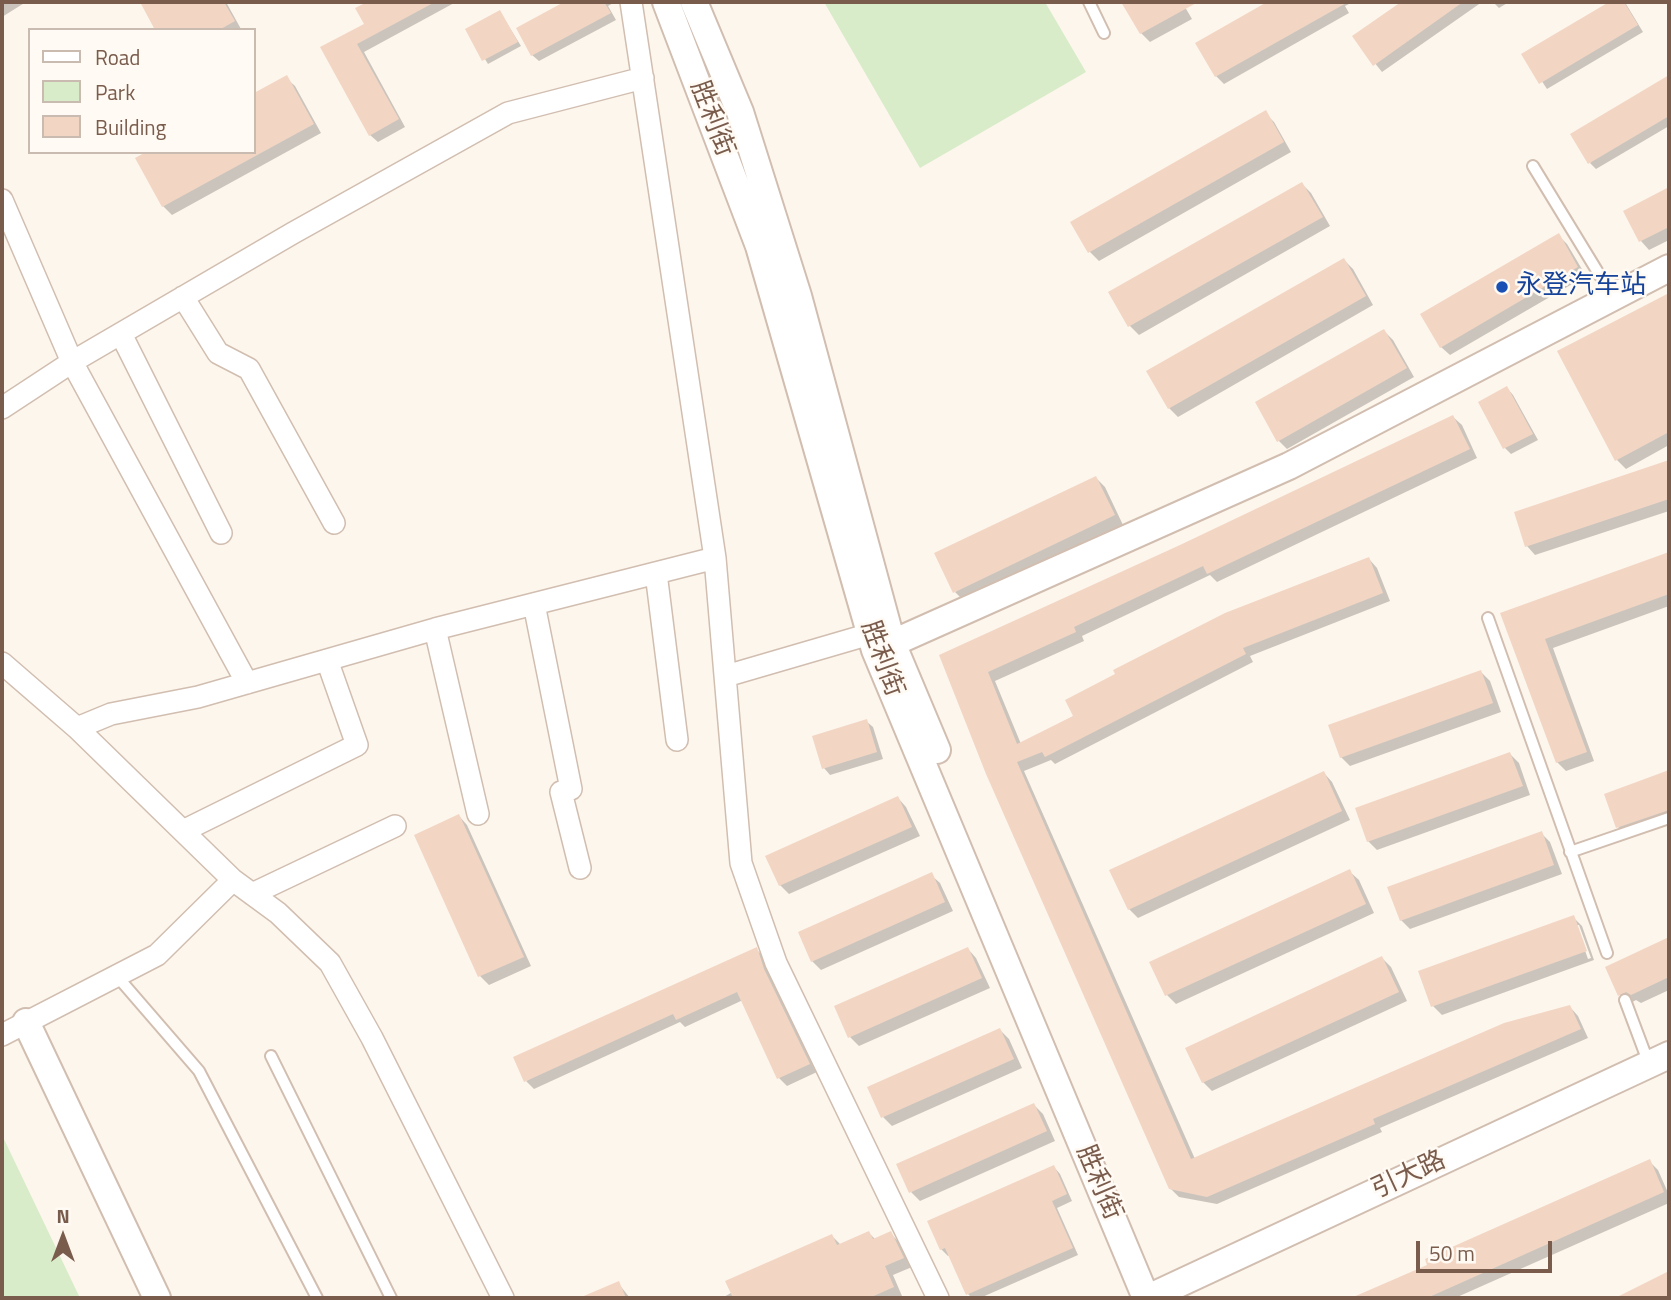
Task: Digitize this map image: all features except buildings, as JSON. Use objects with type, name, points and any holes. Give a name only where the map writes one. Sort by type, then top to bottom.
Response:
[{"type":"street","points":[[631,2],[715,558],[741,863],[776,963],[938,1298]]},
{"type":"street","name":"胜利街","points":[[666,2],[758,246],[879,643],[1147,1298]]},
{"type":"street","name":"胜利街","points":[[694,2],[740,112],[794,283],[879,643]]},
{"type":"street","points":[[2,408],[72,362],[183,297],[508,113],[643,78]]},
{"type":"street","points":[[2,200],[72,362],[247,683]]},
{"type":"street","points":[[726,676],[879,643],[1289,466],[1669,268]]},
{"type":"street","points":[[183,297],[218,353],[250,369],[334,523]]},
{"type":"street","points":[[121,334],[221,533]]},
{"type":"street","points":[[77,728],[111,714],[198,697],[435,629],[715,558]]},
{"type":"street","points":[[656,573],[677,740]]},
{"type":"street","points":[[534,604],[571,789],[561,792],[580,868]]},
{"type":"street","points":[[435,629],[478,814]]},
{"type":"street","points":[[183,831],[358,745],[327,660]]},
{"type":"street","points":[[2,663],[77,728],[233,880],[278,913],[330,963],[372,1038],[503,1298]]},
{"type":"street","points":[[252,894],[395,825]]},
{"type":"street","points":[[2,1035],[157,955],[233,880]]},
{"type":"street","points":[[26,1022],[157,1298]]},
{"type":"street","name":"引大路","points":[[1147,1298],[1659,1059]]},
{"type":"lane","points":[[1089,2],[1104,33]]},
{"type":"lane","points":[[1532,166],[1612,297]]},
{"type":"lane","points":[[1488,618],[1607,953]]},
{"type":"lane","points":[[1570,852],[1669,818]]},
{"type":"lane","points":[[116,975],[198,1072],[317,1298]]},
{"type":"lane","points":[[1625,1000],[1659,1059]]},
{"type":"lane","points":[[271,1056],[391,1298]]},
{"type":"green space","points":[[824,2],[1045,2],[1086,72],[920,168]]},
{"type":"green space","points":[[2,1135],[80,1298],[2,1298]]},
{"type":"place","name":"永登汽车站","points":[[1502,287]]}]
